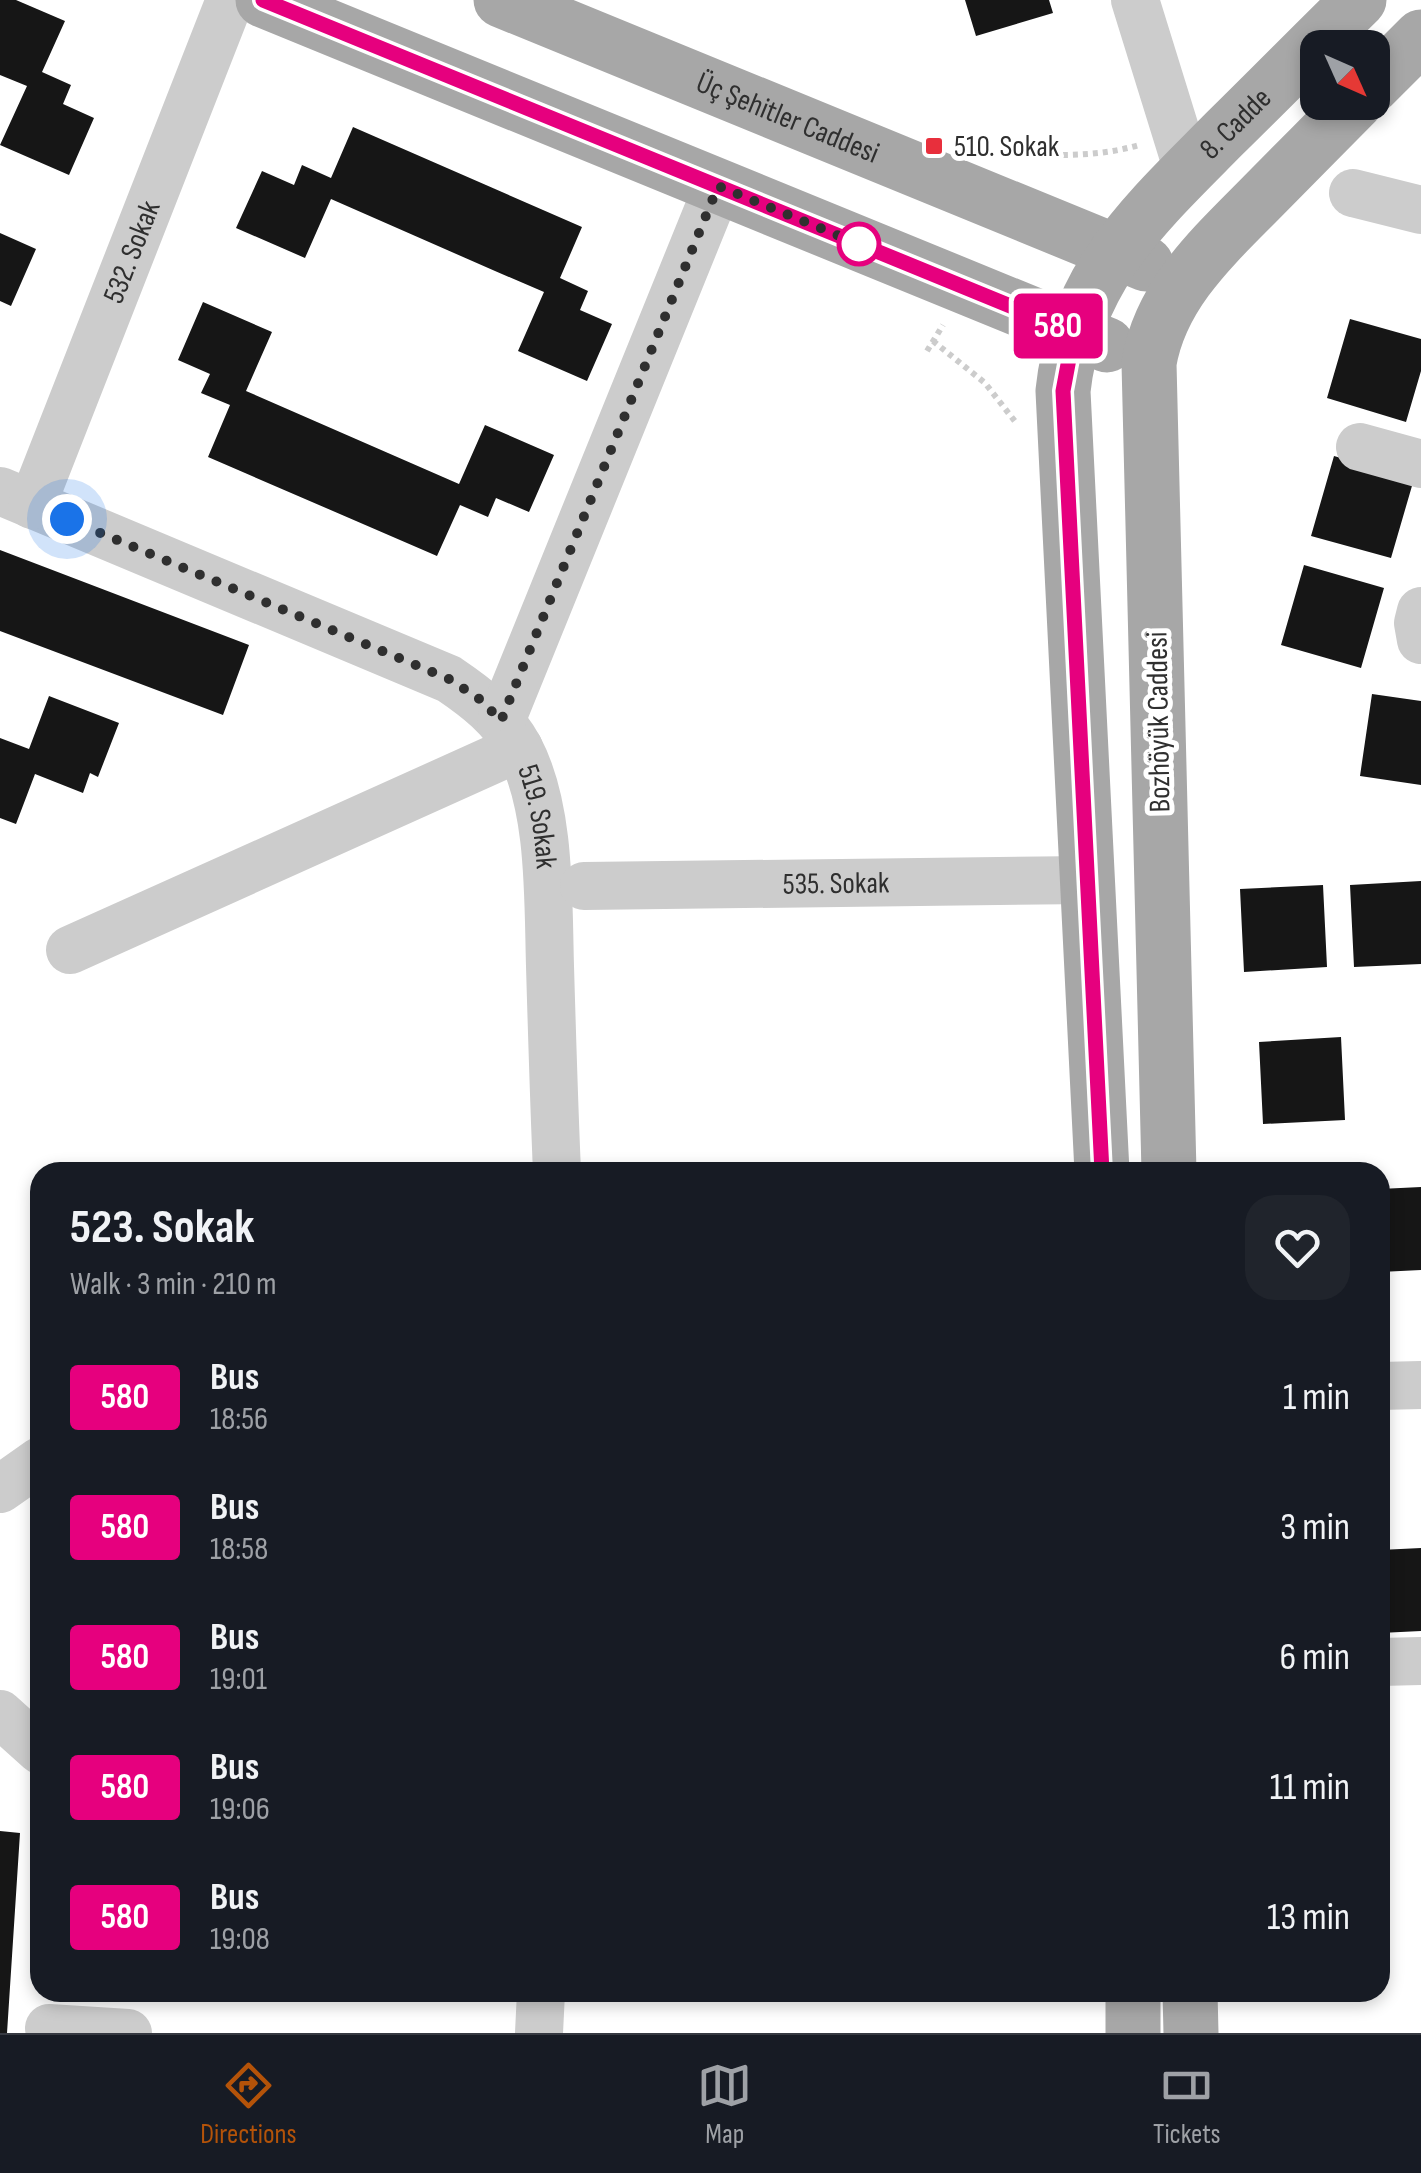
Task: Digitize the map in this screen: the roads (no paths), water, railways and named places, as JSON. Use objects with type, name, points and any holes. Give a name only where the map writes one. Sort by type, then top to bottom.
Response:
[{"type":"main road","points":[[263,0],[1149,363]]},
{"type":"main road","name":"Üç Şehitler Caddesi","points":[[501,0],[1186,281]]},
{"type":"main road","name":"8. Cadde","points":[[1115,252],[1188,171],[1358,0]]},
{"type":"main road","points":[[1390,68],[1421,37]]},
{"type":"main road","points":[[1186,281],[1207,252],[1338,120]]},
{"type":"main road","points":[[1102,1162],[1063,391],[1074,332],[1115,252]]},
{"type":"main road","name":"Bozhöyük Caddesi","points":[[1169,1162],[1149,363],[1153,339],[1168,306],[1186,281]]},
{"type":"main road","points":[[1132,2002],[1133,2033]]},
{"type":"main road","points":[[1190,2002],[1191,2033]]},
{"type":"street","name":"532. Sokak","points":[[16,498],[230,0]]},
{"type":"street","points":[[1135,0],[1188,171]]},
{"type":"street","points":[[70,950],[510,735],[718,186]]},
{"type":"street","points":[[1353,193],[1421,210]]},
{"type":"street","points":[[1360,447],[1421,464]]},
{"type":"street","points":[[16,498],[449,679],[481,700],[510,735]]},
{"type":"street","points":[[1421,611],[1421,640]]},
{"type":"street","name":"519. Sokak","points":[[510,735],[532,781],[547,886],[557,1162]]},
{"type":"street","name":"535. Sokak","points":[[584,886],[1088,880]]},
{"type":"street","points":[[1390,1386],[1421,1385]]},
{"type":"street","points":[[0,1489],[30,1468]]},
{"type":"street","points":[[1390,1662],[1421,1661]]},
{"type":"street","points":[[0,1714],[30,1741]]},
{"type":"street","points":[[539,2033],[541,2002]]},
{"type":"street","points":[[49,2018],[128,2033]]},
{"type":"place","name":"510. Sokak","points":[[934,146]]}]
